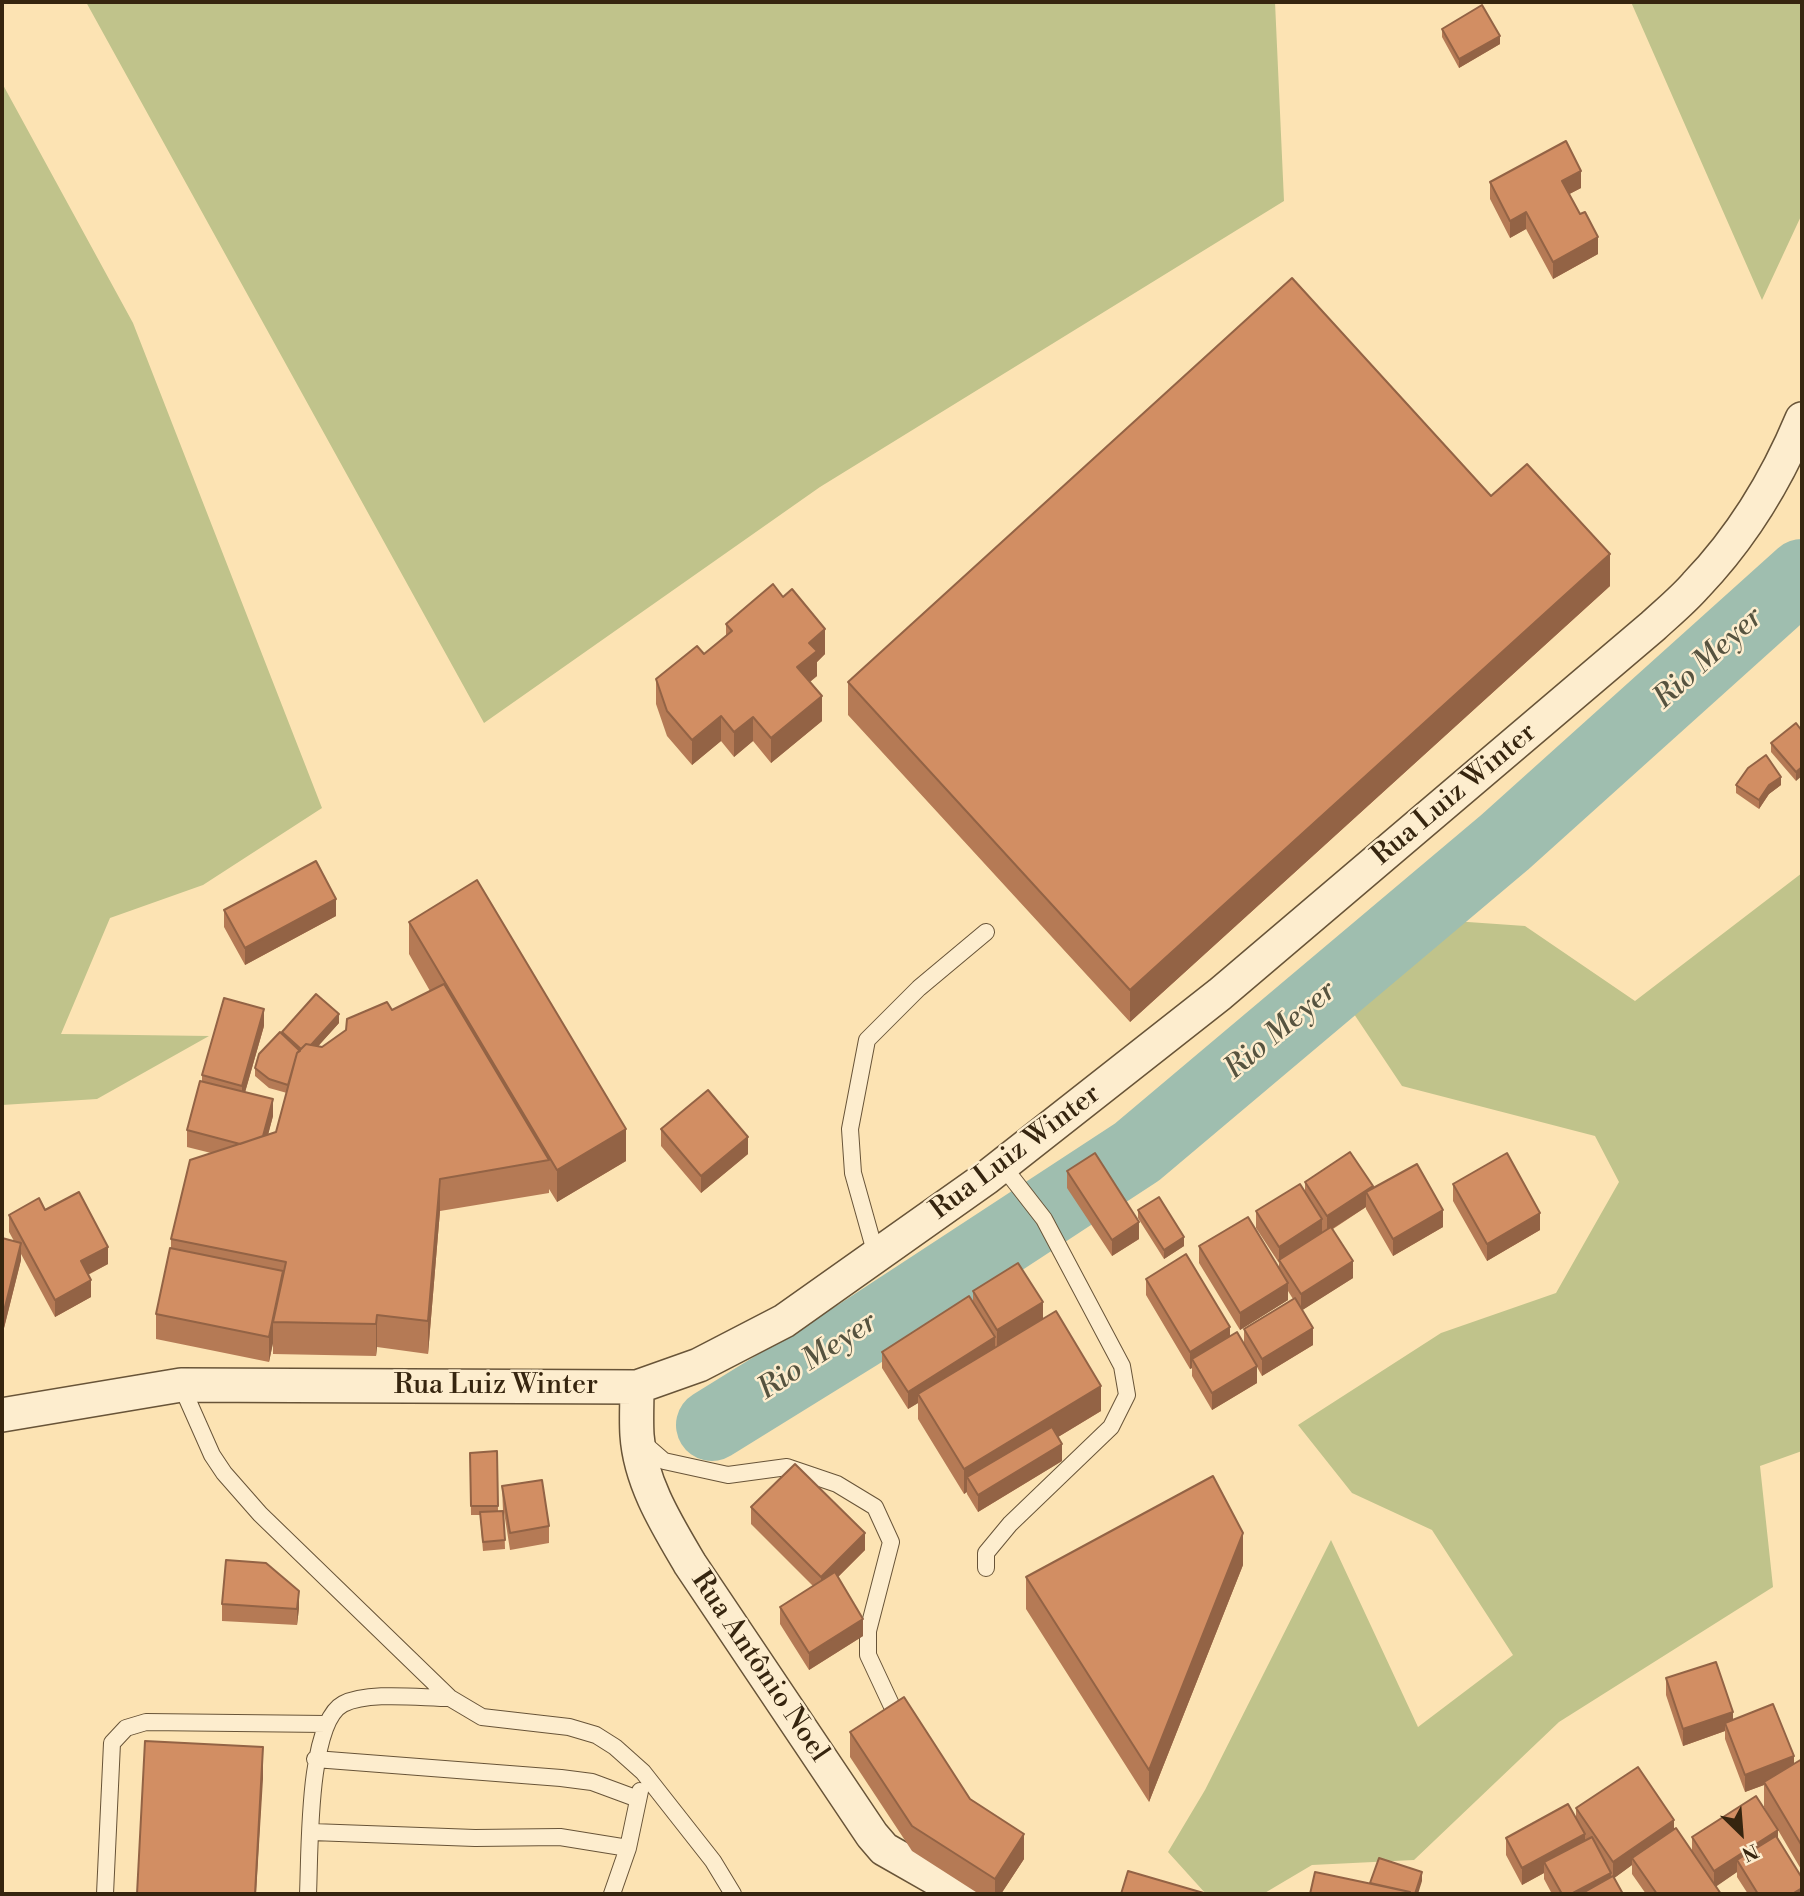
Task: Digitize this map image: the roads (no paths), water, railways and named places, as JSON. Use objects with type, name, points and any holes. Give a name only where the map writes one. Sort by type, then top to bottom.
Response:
[{"type":"street","name":"Rua Luiz Winter","points":[[2,1415],[181,1385],[637,1387],[699,1365],[784,1321],[1003,1166],[1220,994],[1653,626],[1695,586],[1728,548],[1764,493],[1802,419]]},
{"type":"street","name":"Rua Antônio Noel","points":[[637,1387],[637,1437],[648,1485],[672,1533],[862,1822],[884,1849],[963,1894]]},
{"type":"lane","points":[[876,1255],[853,1173],[850,1129],[867,1040],[919,988],[986,932]]},
{"type":"lane","points":[[986,1568],[986,1553],[1010,1524],[1111,1427],[1127,1395],[1122,1366],[1045,1219],[1003,1166]]},
{"type":"lane","points":[[181,1385],[212,1455],[239,1490],[260,1514],[450,1698],[482,1717],[569,1727],[596,1735],[615,1747],[643,1772],[713,1861],[733,1894]]},
{"type":"lane","points":[[637,1437],[664,1461],[728,1475],[787,1467],[836,1485],[875,1507],[891,1542],[868,1631],[868,1655],[896,1715]]},
{"type":"lane","points":[[308,1894],[315,1759],[326,1724],[336,1709],[357,1699],[374,1697],[450,1698]]},
{"type":"lane","points":[[105,1894],[112,1743],[126,1728],[146,1723],[326,1724]]},
{"type":"lane","points":[[315,1759],[531,1774],[592,1782],[638,1799]]},
{"type":"lane","points":[[611,1894],[628,1848],[643,1772]]},
{"type":"lane","points":[[312,1832],[475,1838],[561,1837],[628,1848]]},
{"type":"waterway","name":"Rio Meyer","points":[[712,1425],[859,1334],[1137,1152],[1505,842],[1802,575]]}]
